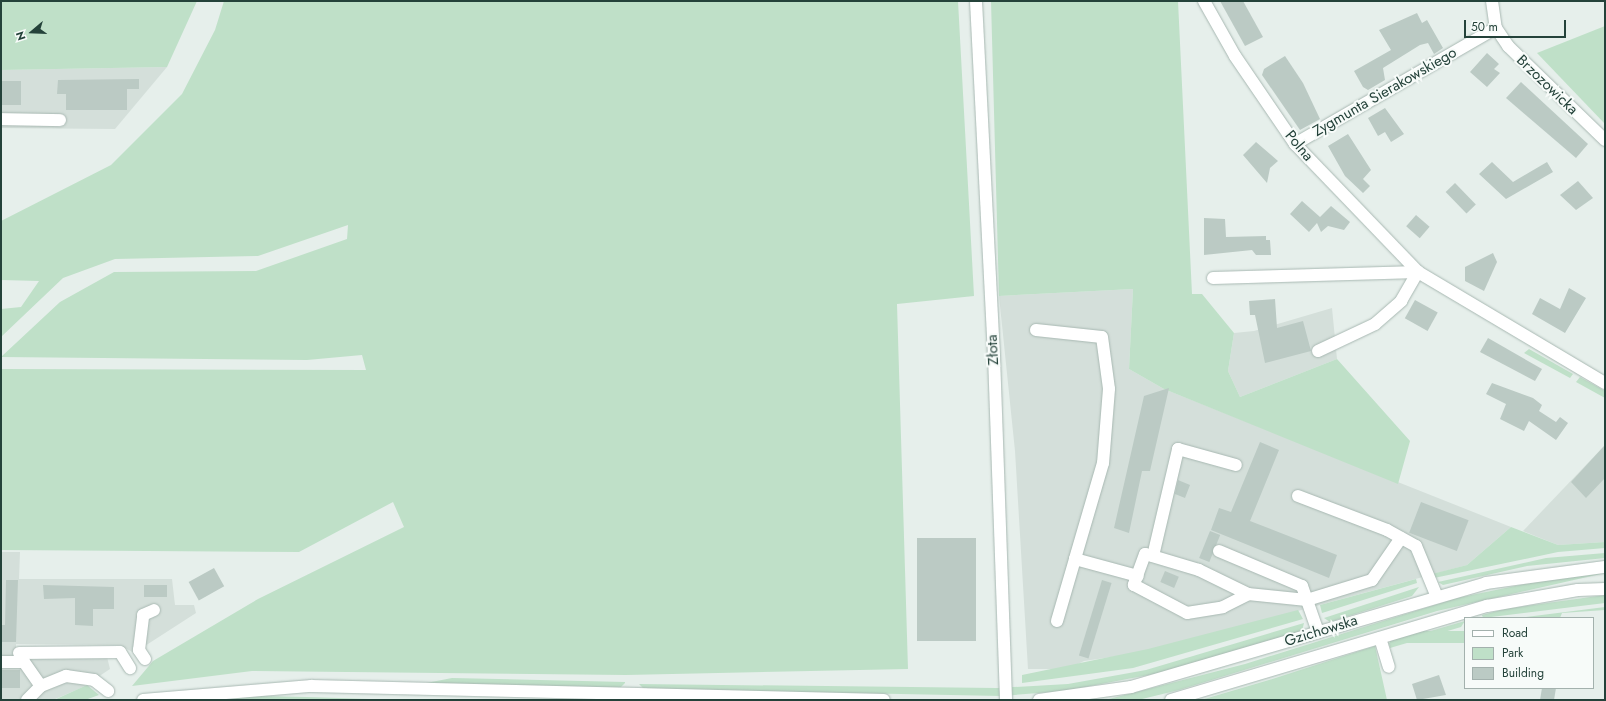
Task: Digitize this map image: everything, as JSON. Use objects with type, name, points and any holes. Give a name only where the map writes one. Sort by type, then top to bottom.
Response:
[{"type":"street","name":"Złota","points":[[976,1],[994,356],[1006,700]]},
{"type":"street","name":"Polna","points":[[1204,1],[1235,56],[1295,144],[1418,272],[1605,383]]},
{"type":"street","name":"Brzozowicka","points":[[1492,1],[1496,28],[1508,46],[1605,140]]},
{"type":"street","name":"Zygmunta Sierakowskiego","points":[[1295,144],[1496,28]]},
{"type":"street","points":[[1,120],[60,120]]},
{"type":"street","points":[[1213,278],[1418,272]]},
{"type":"street","points":[[1318,351],[1375,324],[1400,301],[1418,272]]},
{"type":"street","points":[[1036,330],[1102,338],[1109,389],[1103,463],[1057,621]]},
{"type":"street","points":[[1153,556],[1178,449],[1236,465]]},
{"type":"street","points":[[1298,496],[1401,538],[1416,546],[1437,597]]},
{"type":"street","points":[[1248,594],[1222,607],[1187,613],[1134,586],[1145,554],[1198,570],[1248,594],[1307,600],[1372,580],[1401,538]]},
{"type":"street","points":[[1219,551],[1302,586],[1318,632]]},
{"type":"street","points":[[1075,559],[1138,576]]},
{"type":"street","name":"Gzichowska","points":[[1038,700],[1131,687],[1437,597],[1539,573],[1605,567]]},
{"type":"street","name":"Gzichowska","points":[[1171,700],[1380,638],[1578,590],[1605,589]]},
{"type":"street","points":[[145,659],[139,650],[143,615],[154,610]]},
{"type":"street","points":[[1380,638],[1389,667]]},
{"type":"street","points":[[19,654],[120,652],[130,668]]},
{"type":"street","points":[[1,662],[24,662],[40,686]]},
{"type":"street","points":[[27,700],[40,686],[66,676],[94,680],[108,691]]},
{"type":"street","points":[[144,700],[311,686],[620,698],[884,700]]},
{"type":"street","points":[[475,692],[496,700]]},
{"type":"shaded area","points":[[167,67],[115,129],[1,128],[1,70]]},
{"type":"shaded area","points":[[1133,289],[1129,369],[1164,389],[1511,527],[1467,565],[1147,652],[1084,661],[1068,669],[1028,669],[1015,451],[999,296]]},
{"type":"shaded area","points":[[1332,308],[1337,359],[1240,397],[1228,371],[1234,333],[1254,331]]},
{"type":"shaded area","points":[[1605,445],[1605,542],[1558,545],[1523,531]]},
{"type":"shaded area","points":[[1,552],[20,552],[19,579],[172,579],[175,605],[194,605],[196,613],[134,653],[120,645],[16,644],[16,657],[107,657],[110,669],[83,687],[53,700],[1,700]]},
{"type":"green space","points":[[1,1],[197,1],[167,67],[1,70]]},
{"type":"green space","points":[[224,1],[958,1],[974,296],[897,304],[908,669],[626,675],[252,671],[132,686],[153,661],[258,599],[404,527],[393,502],[299,552],[1,550],[1,369],[366,370],[362,355],[307,360],[1,357],[60,302],[114,272],[256,271],[347,239],[348,225],[258,256],[115,259],[63,278],[1,337],[1,309],[21,307],[39,281],[1,280],[1,221],[111,165],[182,94],[215,30]]},
{"type":"green space","points":[[991,1],[1178,1],[1192,294],[1202,294],[1234,333],[1228,371],[1240,397],[1337,359],[1410,441],[1398,484],[1164,389],[1129,369],[1133,289],[999,296]]},
{"type":"green space","points":[[1605,26],[1605,124],[1537,53]]},
{"type":"green space","points":[[1529,349],[1573,374],[1570,378],[1524,353]]},
{"type":"green space","points":[[1580,377],[1605,391],[1605,398],[1576,382]]},
{"type":"green space","points":[[1511,527],[1558,545],[1605,542],[1605,548],[1558,552],[1434,578],[1432,574],[1467,565]]},
{"type":"green space","points":[[1605,553],[1605,558],[1527,566],[1443,585],[1438,582],[1546,558]]},
{"type":"green space","points":[[1605,573],[1437,611],[1179,690],[1138,700],[1105,700],[1245,664],[1457,598],[1535,582]]},
{"type":"green space","points":[[1416,579],[1417,583],[1322,613],[1320,605]]},
{"type":"green space","points":[[1419,587],[1412,596],[1330,622],[1324,618]]},
{"type":"green space","points":[[1605,595],[1605,603],[1491,617],[1483,617],[1482,615],[1505,609]]},
{"type":"green space","points":[[1605,607],[1605,610],[1562,613],[1560,617],[1526,617]]},
{"type":"green space","points":[[1298,610],[1303,619],[1133,668],[1022,683],[1022,675],[1148,649]]},
{"type":"green space","points":[[1464,621],[1461,627],[1390,648],[1389,643]]},
{"type":"green space","points":[[1304,623],[1302,631],[1159,673],[1064,691],[1001,696],[644,689],[639,684],[997,688],[1068,684],[1146,670]]},
{"type":"green space","points":[[1390,631],[1464,631],[1464,643],[1390,643]]},
{"type":"green space","points":[[1375,646],[1387,700],[1201,700],[1269,680]]},
{"type":"green space","points":[[452,678],[625,683],[620,688],[421,684]]},
{"type":"green space","points":[[87,685],[99,695],[85,700],[54,700]]},
{"type":"green space","points":[[260,696],[307,697],[400,700],[210,700]]},
{"type":"building","points":[[1220,1],[1243,1],[1263,37],[1245,46]]},
{"type":"building","points":[[1417,13],[1422,23],[1427,20],[1443,48],[1434,54],[1428,43],[1420,45],[1383,68],[1385,80],[1368,90],[1363,87],[1354,71],[1391,50],[1379,30]]},
{"type":"building","points":[[1487,53],[1499,64],[1494,69],[1500,73],[1487,87],[1470,72]]},
{"type":"building","points":[[1285,56],[1303,83],[1320,119],[1300,130],[1262,75],[1264,69]]},
{"type":"building","points":[[139,79],[139,89],[127,89],[127,110],[66,110],[66,94],[57,94],[58,80]]},
{"type":"building","points":[[1,81],[21,81],[21,105],[1,105]]},
{"type":"building","points":[[1521,82],[1588,144],[1576,158],[1506,98]]},
{"type":"building","points":[[1385,108],[1404,134],[1391,142],[1385,132],[1378,136],[1368,118]]},
{"type":"building","points":[[1348,134],[1371,170],[1363,179],[1370,186],[1363,193],[1345,176],[1328,146]]},
{"type":"building","points":[[1256,142],[1278,161],[1270,168],[1267,183],[1243,155]]},
{"type":"building","points":[[1492,162],[1513,182],[1547,162],[1553,172],[1506,199],[1479,174]]},
{"type":"building","points":[[1578,181],[1593,198],[1576,210],[1560,195]]},
{"type":"building","points":[[1455,183],[1476,205],[1466,214],[1446,192]]},
{"type":"building","points":[[1302,201],[1320,217],[1331,206],[1350,222],[1344,230],[1328,226],[1321,232],[1317,223],[1309,232],[1290,214]]},
{"type":"building","points":[[1416,215],[1430,227],[1420,238],[1406,226]]},
{"type":"building","points":[[1204,218],[1225,219],[1226,237],[1266,236],[1266,240],[1270,240],[1271,255],[1256,255],[1252,250],[1204,255]]},
{"type":"building","points":[[1493,253],[1497,262],[1484,291],[1465,281],[1465,267]]},
{"type":"building","points":[[1569,288],[1586,298],[1565,333],[1532,314],[1540,298],[1560,309]]},
{"type":"building","points":[[1275,299],[1277,328],[1303,321],[1311,351],[1265,363],[1255,315],[1250,315],[1249,301]]},
{"type":"building","points":[[1415,300],[1438,313],[1428,331],[1405,318]]},
{"type":"building","points":[[1488,338],[1542,369],[1535,381],[1480,352]]},
{"type":"building","points":[[1492,383],[1533,398],[1542,405],[1539,411],[1556,422],[1560,417],[1568,423],[1556,440],[1529,421],[1524,431],[1500,419],[1506,404],[1486,394]]},
{"type":"building","points":[[1169,388],[1150,471],[1142,471],[1129,533],[1114,528],[1144,396]]},
{"type":"building","points":[[1260,442],[1279,450],[1250,521],[1337,555],[1329,578],[1211,530],[1219,508],[1231,512]]},
{"type":"building","points":[[1605,445],[1605,478],[1586,498],[1571,482]]},
{"type":"building","points":[[1178,480],[1190,485],[1185,498],[1175,494]]},
{"type":"building","points":[[1421,502],[1469,520],[1457,551],[1409,533]]},
{"type":"building","points":[[1210,531],[1220,535],[1209,562],[1199,558]]},
{"type":"building","points":[[917,538],[976,538],[976,641],[917,641]]},
{"type":"building","points":[[214,568],[224,586],[199,600],[189,582]]},
{"type":"building","points":[[1165,571],[1179,577],[1174,588],[1160,582]]},
{"type":"building","points":[[6,580],[18,580],[16,642],[1,642],[1,625],[5,625]]},
{"type":"building","points":[[1102,580],[1112,583],[1088,658],[1079,656]]},
{"type":"building","points":[[43,585],[114,587],[114,609],[93,609],[93,626],[75,625],[75,598],[44,599]]},
{"type":"building","points":[[144,585],[167,585],[167,597],[144,597]]},
{"type":"building","points":[[1,670],[20,670],[20,688],[1,688]]},
{"type":"building","points":[[1439,675],[1446,695],[1417,700],[1412,684]]},
{"type":"building","points":[[1542,689],[1556,689],[1554,700],[1540,700]]}]
